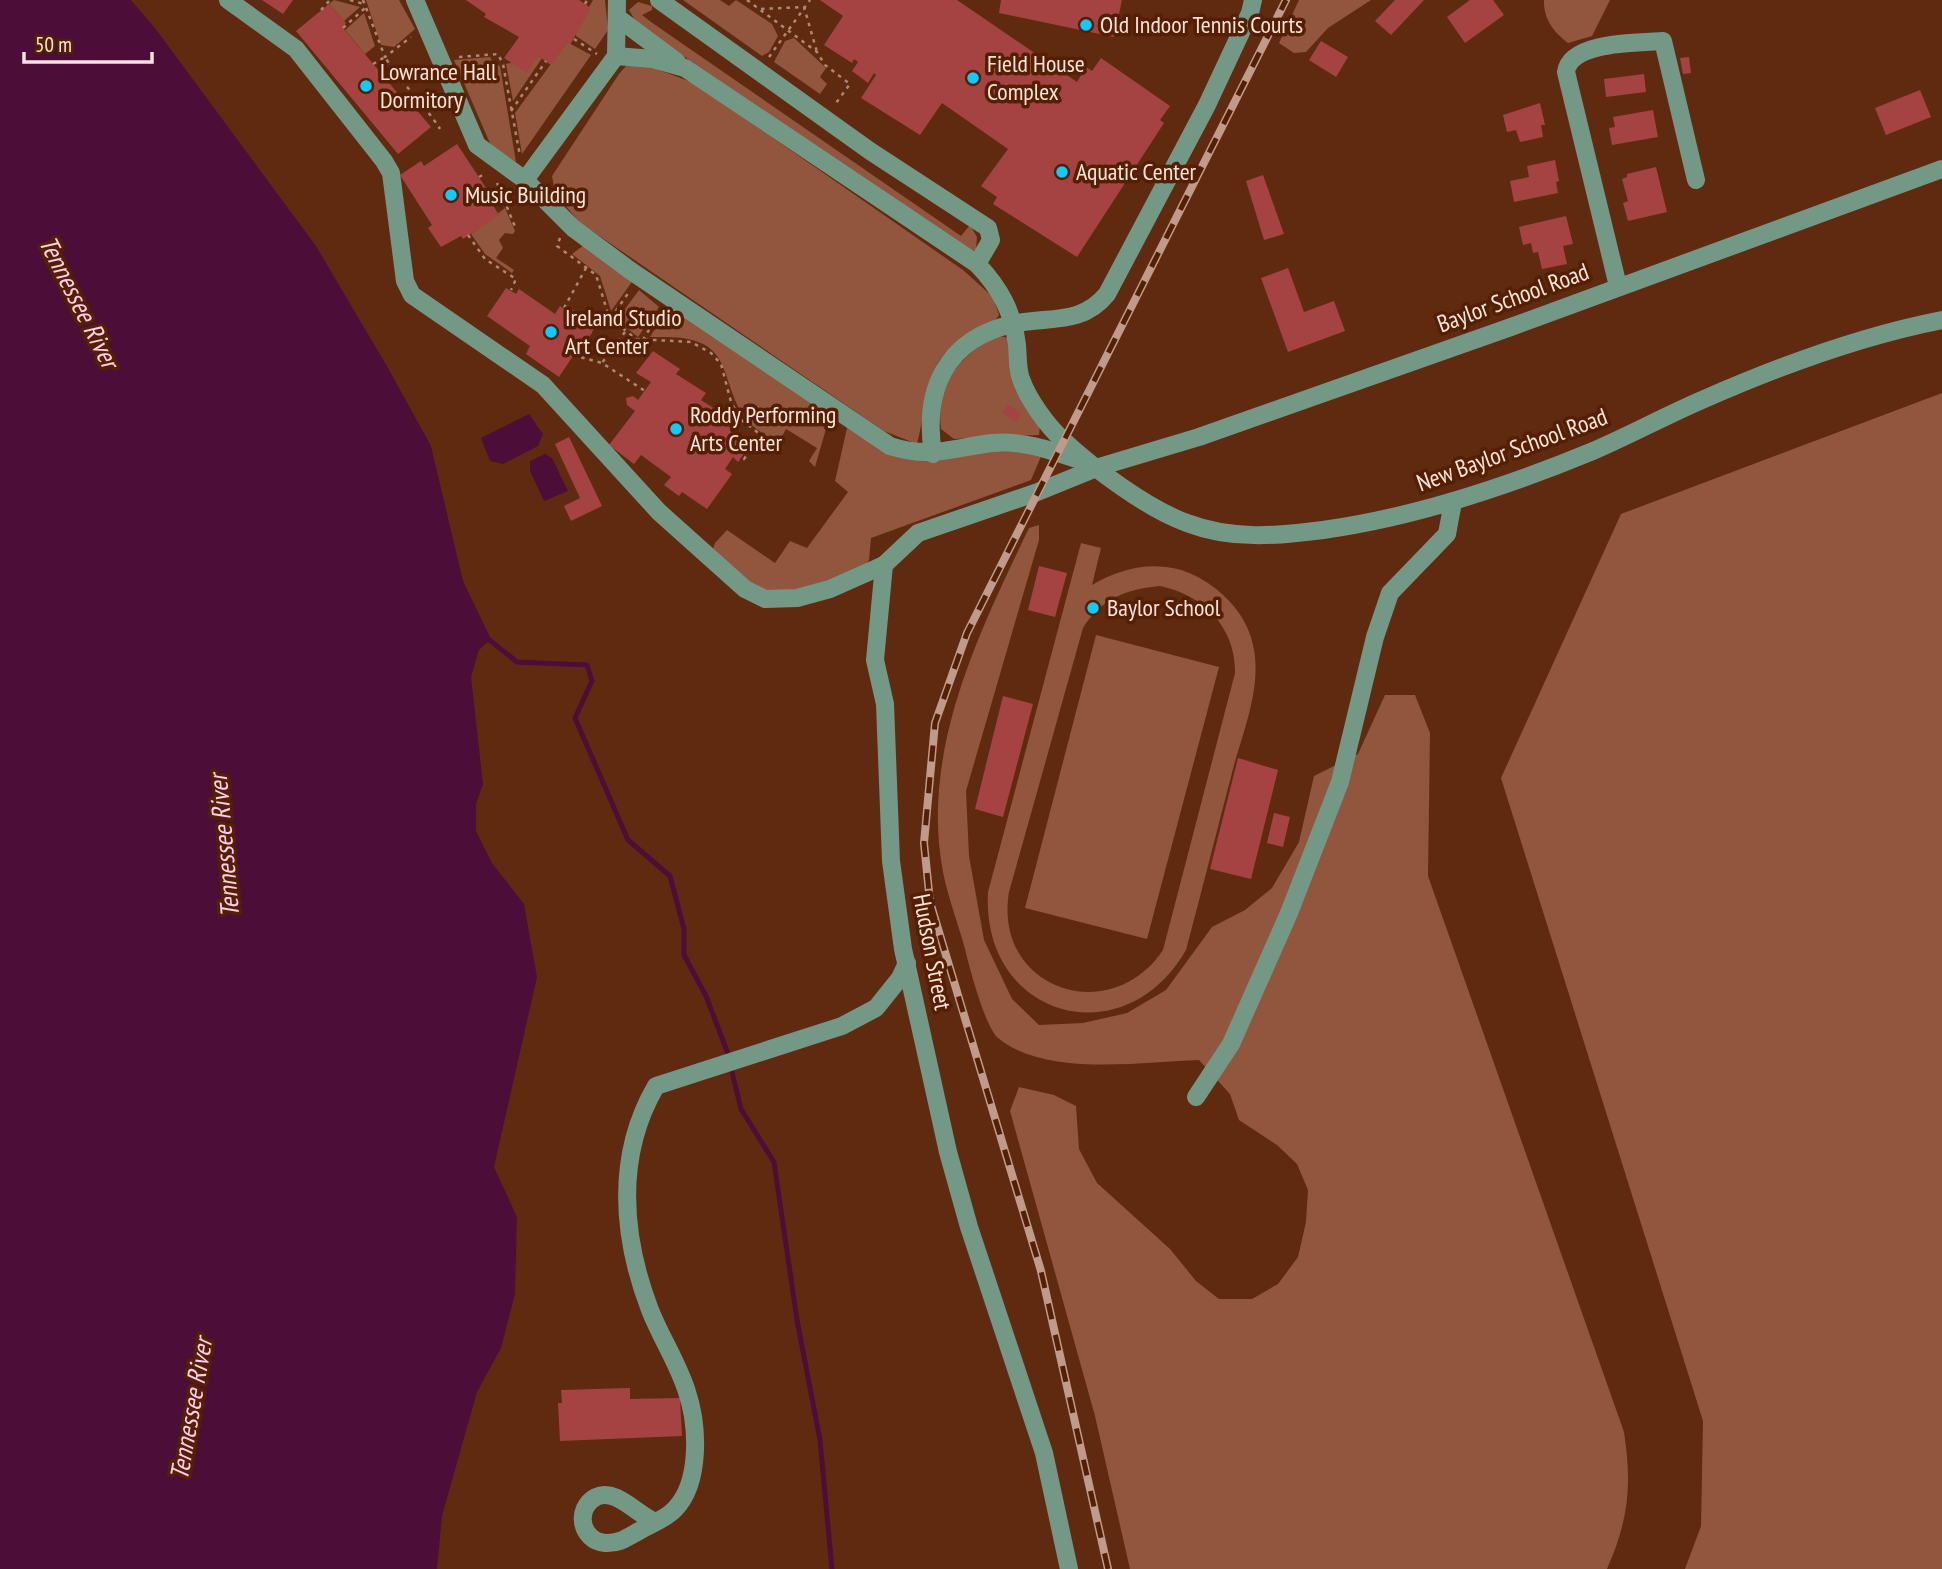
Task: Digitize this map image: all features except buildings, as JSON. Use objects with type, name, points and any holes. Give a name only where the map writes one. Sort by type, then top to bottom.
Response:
[{"type":"street","points":[[229,0],[296,48],[384,161],[391,173],[405,281],[412,295],[543,385],[650,502],[730,578],[765,598],[786,600],[830,589],[884,565],[918,533],[1035,493],[1099,467]]},
{"type":"street","points":[[415,0],[477,145],[523,171],[573,228],[631,271],[890,446],[910,453],[933,454],[994,443],[1038,445],[1099,467]]},
{"type":"street","points":[[659,0],[825,119],[988,228],[991,240],[977,264]]},
{"type":"street","points":[[933,454],[929,426],[931,401],[940,379],[956,353],[970,341],[1014,324],[1071,318],[1097,307],[1107,294],[1207,105],[1253,0]]},
{"type":"street","points":[[523,171],[616,56],[618,9]]},
{"type":"street","name":"New Baylor School Road","points":[[618,9],[685,68],[977,264],[997,284],[1014,324],[1021,379],[1046,421],[1063,440],[1128,491],[1164,512],[1187,524],[1224,533],[1278,536],[1365,524],[1453,502],[1592,451],[1703,399],[1823,352],[1942,320]]},
{"type":"street","points":[[1618,286],[1566,72],[1572,58],[1592,48],[1662,41],[1696,180]]},
{"type":"street","points":[[616,56],[653,59],[685,68]]},
{"type":"street","name":"Baylor School Road","points":[[1099,467],[1199,437],[1942,169]]},
{"type":"street","points":[[1196,1097],[1231,1044],[1289,913],[1340,782],[1375,637],[1391,593],[1447,534],[1453,502]]},
{"type":"street","name":"Hudson Street","points":[[884,565],[875,660],[885,704],[891,861],[906,963],[948,1152],[969,1227],[1044,1454],[1069,1569]]},
{"type":"street","points":[[656,1522],[673,1511],[690,1485],[695,1445],[689,1397],[681,1373],[651,1312],[630,1250],[627,1198],[634,1132],[656,1086],[842,1026],[876,1008],[900,978],[906,963]]},
{"type":"path","points":[[321,10],[330,0]]},
{"type":"path","points":[[350,0],[364,4]]},
{"type":"path","points":[[584,4],[587,0]]},
{"type":"path","points":[[747,0],[817,52]]},
{"type":"path","points":[[760,71],[810,0]]},
{"type":"path","points":[[343,28],[364,4]]},
{"type":"path","points":[[364,4],[384,57],[400,83],[428,111],[440,129]]},
{"type":"path","points":[[761,9],[804,7]]},
{"type":"path","points":[[804,7],[817,52],[825,65],[850,83],[825,119]]},
{"type":"path","points":[[373,64],[426,26]]},
{"type":"path","points":[[442,58],[498,54],[503,64],[523,171]]},
{"type":"path","points":[[511,111],[546,61]]},
{"type":"path","points":[[479,177],[486,173],[505,185]]},
{"type":"path","points":[[496,180],[516,229]]},
{"type":"path","points":[[561,234],[557,246],[596,275],[602,286],[611,319],[625,332],[643,340],[691,342],[717,359],[740,419],[761,435],[744,459],[742,457]]},
{"type":"path","points":[[468,235],[485,258],[516,279],[511,290]]},
{"type":"path","points":[[564,308],[586,268]]},
{"type":"path","points":[[611,319],[634,284]]},
{"type":"path","points":[[643,340],[664,304]]},
{"type":"path","points":[[602,362],[625,332]]},
{"type":"path","points":[[573,355],[602,362],[645,391]]},
{"type":"shaded area","points":[[334,0],[360,7],[344,21],[329,4]]},
{"type":"shaded area","points":[[366,0],[399,0],[415,29],[394,47],[381,45]]},
{"type":"shaded area","points":[[593,0],[605,0],[608,30],[595,49],[576,36],[576,31]]},
{"type":"shaded area","points":[[683,0],[720,0],[729,6],[736,0],[772,24],[778,36],[769,52],[762,56]]},
{"type":"shaded area","points":[[1299,0],[1371,0],[1328,28],[1306,52],[1294,53],[1279,43]]},
{"type":"shaded area","points":[[1544,0],[1610,0],[1592,36],[1568,43],[1550,24],[1545,13]]},
{"type":"shaded area","points":[[638,2],[652,6],[652,10],[642,15],[651,22],[961,236],[970,225],[977,237],[976,249],[970,253],[637,24],[629,10]]},
{"type":"shaded area","points":[[364,13],[375,46],[365,54],[345,30]]},
{"type":"shaded area","points":[[794,38],[826,68],[820,77],[827,84],[820,94],[774,62],[785,41]]},
{"type":"shaded area","points":[[567,42],[591,55],[522,154],[515,113]]},
{"type":"shaded area","points":[[538,56],[542,58],[513,101],[506,64]]},
{"type":"shaded area","points":[[490,57],[493,63],[500,66],[516,162],[492,148],[454,60]]},
{"type":"shaded area","points":[[643,64],[694,83],[963,270],[993,297],[999,315],[995,320],[959,341],[939,362],[928,388],[917,444],[884,431],[579,222],[555,193],[552,176],[619,74],[626,66]]},
{"type":"shaded area","points":[[505,208],[515,231],[513,234],[505,233],[499,240],[503,248],[496,258],[514,270],[512,273],[485,254],[471,234]]},
{"type":"shaded area","points":[[584,245],[634,279],[611,311],[600,276],[572,254]]},
{"type":"shaded area","points":[[639,290],[659,307],[638,337],[617,320]]},
{"type":"shaded area","points":[[671,304],[830,415],[815,467],[809,461],[817,448],[786,429],[780,440],[772,439],[749,421],[740,410],[720,361],[713,351],[690,340],[650,337]]},
{"type":"shaded area","points":[[1000,336],[1008,338],[1040,425],[1039,435],[954,439],[941,429],[942,398],[947,385],[954,372],[973,351]]},
{"type":"shaded area","points":[[1942,393],[1942,1569],[1685,1569],[1701,1526],[1703,1421],[1501,778],[1621,514]]},
{"type":"shaded area","points":[[847,428],[869,441],[1042,454],[1031,480],[871,538],[869,560],[864,567],[800,591],[768,591],[752,584],[712,552],[715,543],[727,530],[775,563],[790,541],[807,548],[848,492],[835,481]]},
{"type":"shaded area","points":[[1039,525],[1039,540],[966,791],[969,856],[984,940],[1012,999],[1039,1025],[1083,1023],[1127,1013],[1166,990],[1212,927],[1245,910],[1272,888],[1299,842],[1314,776],[1358,754],[1385,695],[1415,695],[1430,733],[1428,876],[1624,1432],[1628,1469],[1627,1502],[1620,1534],[1607,1569],[1130,1569],[1095,1416],[1010,1111],[1019,1087],[1054,1095],[1076,1106],[1079,1149],[1097,1183],[1170,1249],[1196,1281],[1219,1299],[1252,1299],[1278,1284],[1298,1257],[1306,1222],[1308,1190],[1297,1164],[1277,1145],[1239,1120],[1230,1094],[1199,1060],[1122,1064],[1067,1063],[1018,1050],[998,1038],[988,1022],[943,872],[938,827],[940,782],[947,738],[974,651],[1029,528]]},
{"type":"shaded area","points":[[1081,543],[1101,548],[1092,585],[1130,569],[1157,566],[1185,571],[1208,583],[1226,598],[1241,616],[1251,638],[1256,665],[1250,710],[1186,950],[1159,984],[1128,1004],[1094,1012],[1061,1009],[1031,994],[1007,969],[992,935],[988,892]],"holes":[[[1160,586],[1176,590],[1203,605],[1223,628],[1230,641],[1235,673],[1163,950],[1141,974],[1114,988],[1087,992],[1060,987],[1037,974],[1019,953],[1009,926],[1009,892],[1083,628],[1106,603],[1125,593]]]},
{"type":"shaded area","points":[[1096,635],[1219,667],[1147,939],[1025,908]]},
{"type":"water","name":"Tennessee River","points":[[0,0],[131,0],[155,28],[316,246],[431,446],[463,581],[491,639],[479,650],[471,677],[483,784],[476,804],[476,831],[492,863],[524,904],[537,977],[494,1167],[517,1217],[515,1294],[501,1348],[477,1392],[442,1516],[437,1569],[0,1569]]},
{"type":"water","points":[[529,414],[543,434],[538,446],[503,464],[490,461],[481,438]]},
{"type":"water","points":[[545,454],[552,458],[568,491],[544,501],[530,471],[530,461]]},
{"type":"waterway","points":[[487,638],[517,662],[587,665],[592,681],[575,718],[628,840],[670,876],[684,929],[684,955],[706,996],[727,1051],[741,1109],[774,1162],[797,1320],[820,1440],[832,1569]]},
{"type":"railway","points":[[1108,1569],[1041,1271],[930,902],[924,843],[935,723],[967,633],[1286,0]]},
{"type":"place","name":"Old Indoor Tennis Courts","points":[[1086,25]]},
{"type":"place","name":"Field House Complex","points":[[973,78]]},
{"type":"place","name":"Lowrance Hall Dormitory","points":[[366,86]]},
{"type":"place","name":"Aquatic Center","points":[[1062,172]]},
{"type":"place","name":"Music Building","points":[[451,195]]},
{"type":"place","name":"Ireland Studio Art Center","points":[[551,332]]},
{"type":"place","name":"Roddy Performing Arts Center","points":[[676,429]]},
{"type":"place","name":"Baylor School","points":[[1093,608]]}]
